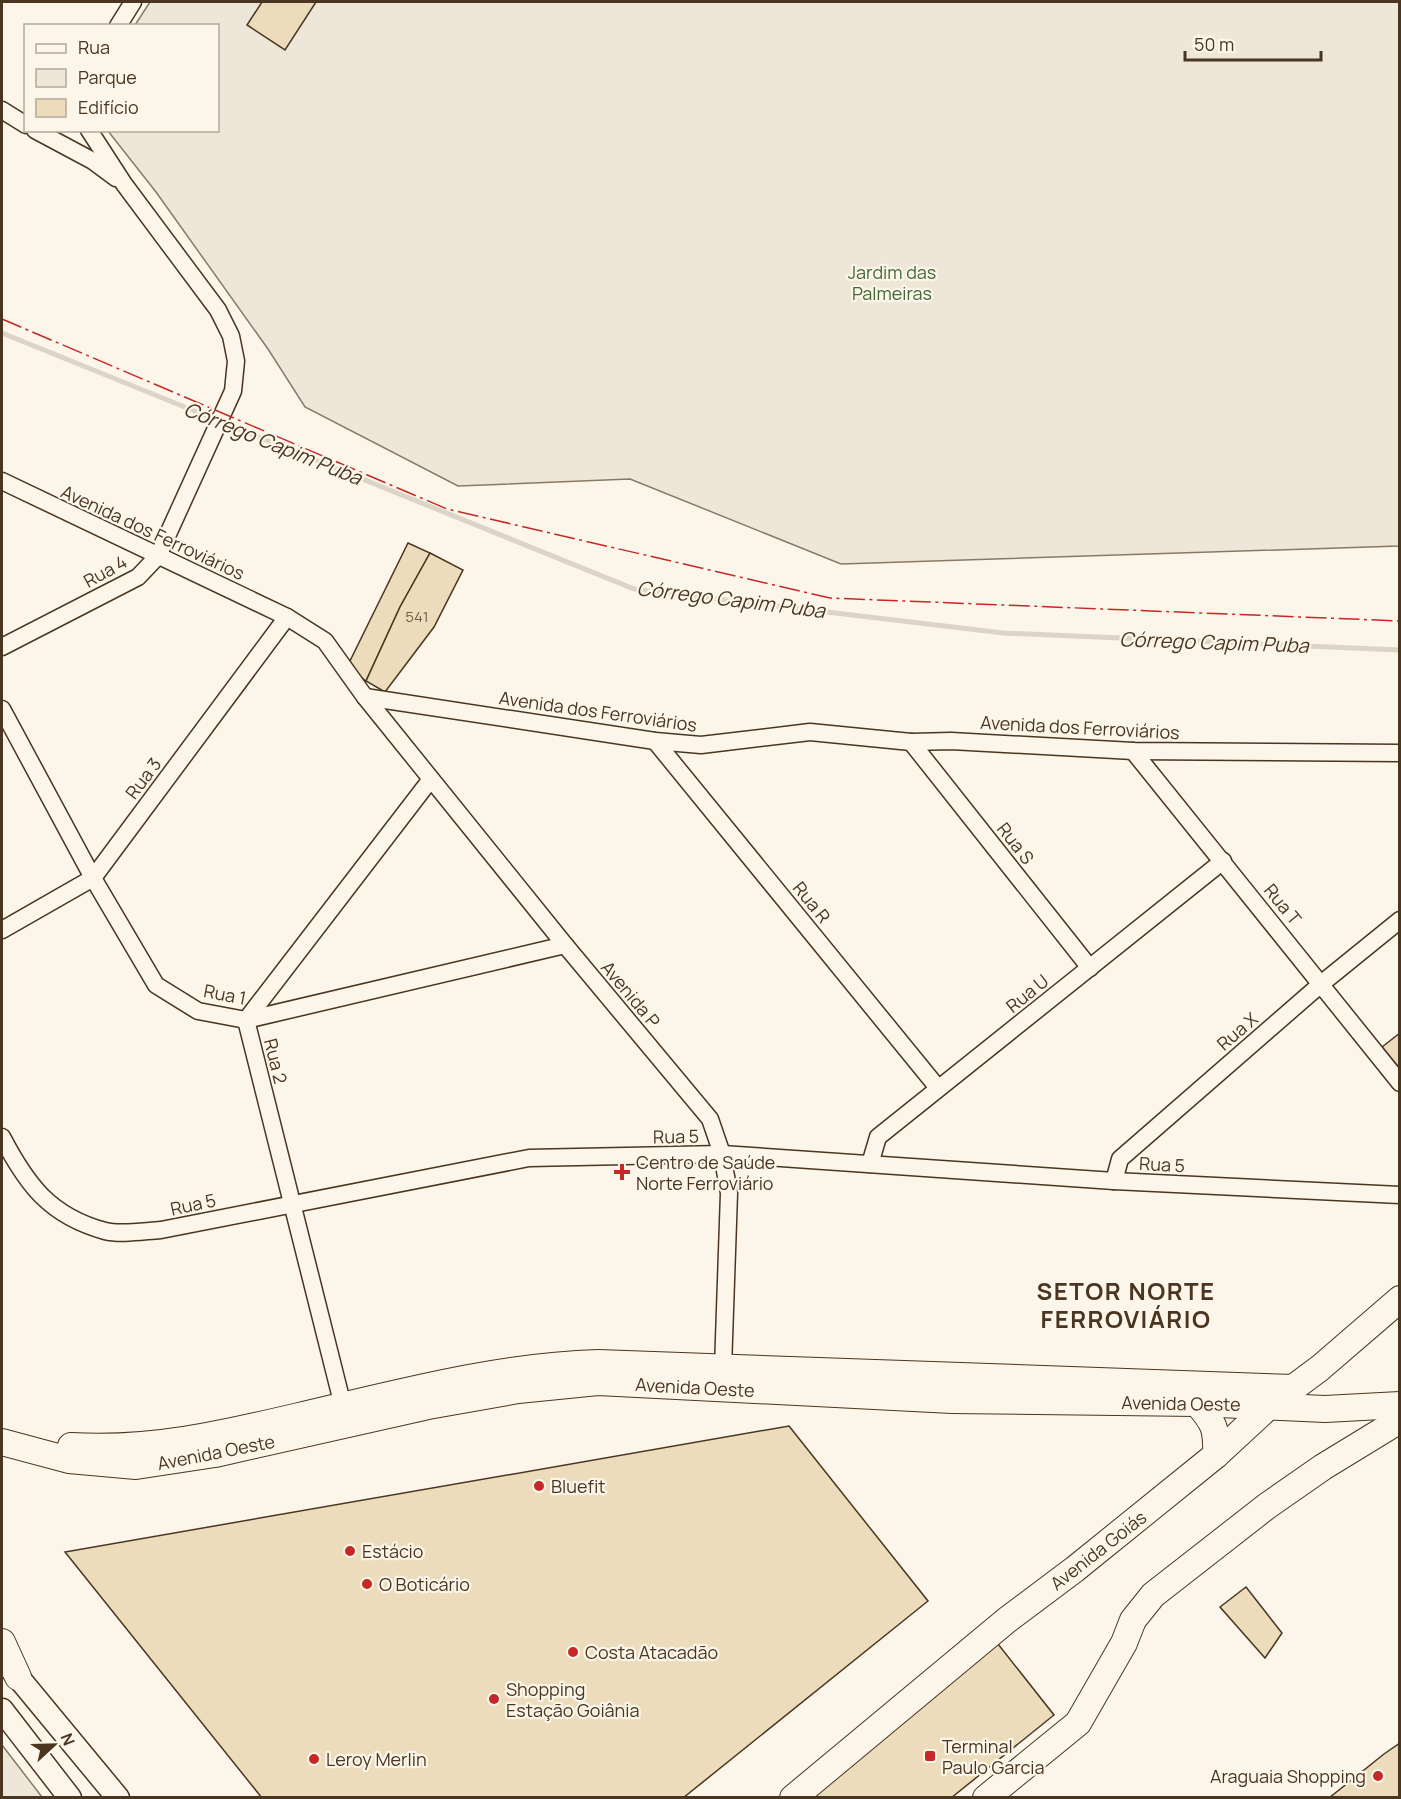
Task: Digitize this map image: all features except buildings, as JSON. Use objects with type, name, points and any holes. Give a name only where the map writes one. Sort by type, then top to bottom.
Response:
[{"type":"main road","name":"Avenida Goiás","points":[[793,1797],[1007,1620],[1075,1569],[1216,1455],[1269,1406],[1294,1388],[1400,1299]]},
{"type":"main road","name":"Avenida Oeste","points":[[2,1424],[71,1446],[154,1446],[210,1437],[516,1369],[560,1364],[1294,1388]]},
{"type":"main road","name":"Avenida Oeste","points":[[2,1442],[69,1460],[104,1465],[145,1465],[215,1454],[428,1406],[518,1390],[587,1383],[952,1400],[1197,1402],[1326,1409],[1400,1405]]},
{"type":"main road","points":[[1197,1402],[1212,1420],[1217,1432],[1216,1455]]},
{"type":"main road","points":[[986,1797],[1078,1723],[1124,1643],[1133,1620],[1153,1595],[1267,1506],[1323,1467],[1400,1419]]},
{"type":"main road","points":[[2,1642],[18,1677]]},
{"type":"main road","points":[[2,1657],[118,1797]]},
{"type":"main road","points":[[2,1710],[70,1797]]},
{"type":"street","points":[[119,24],[133,2]]},
{"type":"street","points":[[2,110],[24,124]]},
{"type":"street","points":[[90,132],[124,184]]},
{"type":"street","points":[[43,133],[93,161],[124,184]]},
{"type":"street","name":"Rua 4","points":[[2,647],[138,577],[158,556],[233,391],[236,361],[231,336],[218,310],[124,184]]},
{"type":"street","name":"Avenida dos Ferroviários","points":[[2,481],[287,617],[325,641],[365,697],[655,741],[701,745],[810,732],[911,742],[951,741],[1133,752],[1400,753]]},
{"type":"street","name":"Rua 3","points":[[2,930],[93,878],[287,617]]},
{"type":"street","name":"Avenida P","points":[[365,697],[565,945],[710,1119],[722,1154],[729,1193],[723,1368]]},
{"type":"street","name":"Rua 1","points":[[2,710],[93,878],[156,986],[198,1011],[246,1020],[565,945]]},
{"type":"street","name":"Rua R","points":[[655,741],[938,1088]]},
{"type":"street","name":"Rua S","points":[[911,742],[1090,968]]},
{"type":"street","name":"Rua T","points":[[1133,752],[1400,1083]]},
{"type":"street","name":"Rua 2","points":[[343,1406],[246,1020],[431,779]]},
{"type":"street","name":"Rua U","points":[[870,1164],[878,1137],[1223,861]]},
{"type":"street","name":"Rua X","points":[[1114,1181],[1120,1159],[1321,984],[1400,920]]},
{"type":"street","name":"Rua 5","points":[[2,1137],[20,1172],[54,1209],[106,1232],[161,1230],[529,1158],[722,1154],[1114,1181],[1400,1195]]},
{"type":"green space","name":"Jardim das Palmeiras","points":[[150,2],[1399,2],[1399,546],[841,564],[630,479],[458,486],[305,407],[268,349],[156,192],[109,132],[219,132],[219,24],[136,24]]},
{"type":"green space","points":[[2,1745],[42,1797],[2,1797]]},
{"type":"waterway","name":"Córrego Capim Puba","points":[[2,333],[634,589],[1003,633],[1400,650]]},
{"type":"power","points":[[2,319],[447,509],[830,598],[1400,621]]},
{"type":"place","name":"Centro de Saúde Norte Ferroviário","points":[[622,1172]]},
{"type":"place","name":"Bluefit","points":[[539,1486]]},
{"type":"place","name":"Estácio","points":[[350,1551]]},
{"type":"place","name":"O Boticário","points":[[367,1584]]},
{"type":"place","name":"Costa Atacadão","points":[[573,1652]]},
{"type":"place","name":"Shopping Estação Goiânia","points":[[494,1699]]},
{"type":"place","name":"Terminal Paulo Garcia","points":[[930,1756]]},
{"type":"place","name":"Leroy Merlin","points":[[314,1759]]},
{"type":"place","name":"Araguaia Shopping","points":[[1378,1776]]},
{"type":"district","name":"SETOR NORTE FERROVIÁRIO","points":[[1126,1304]]}]
